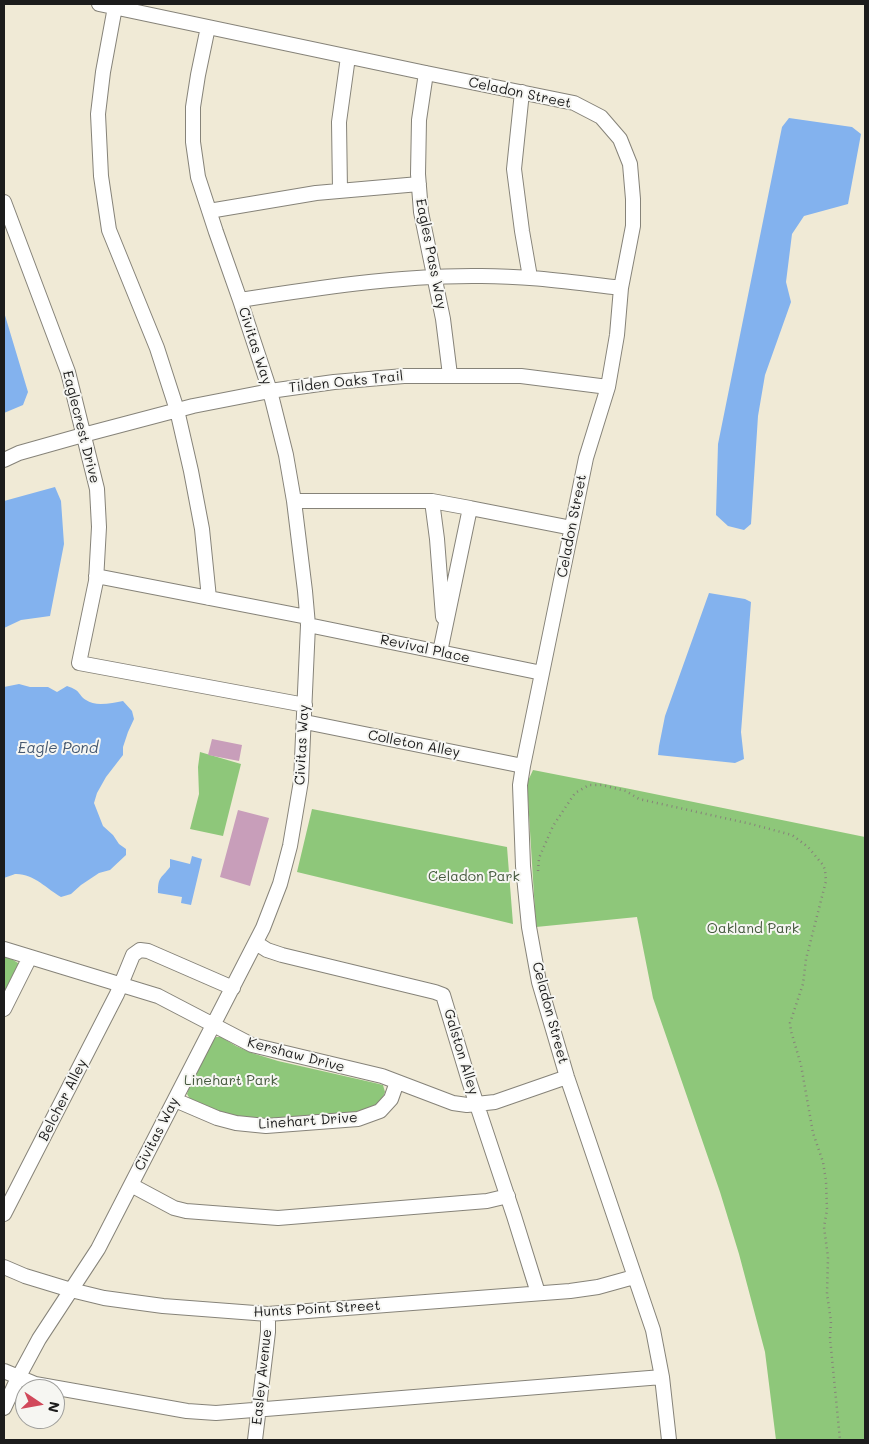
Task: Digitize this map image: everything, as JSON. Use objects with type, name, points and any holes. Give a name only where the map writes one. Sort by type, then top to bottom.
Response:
[{"type":"street","name":"Celadon Street","points":[[99,4],[574,103],[601,117],[620,139],[630,164],[633,226],[621,288],[617,335],[608,387],[586,458],[523,766],[520,785],[520,819],[529,927],[539,982],[567,1077],[652,1330],[662,1377],[669,1440]]},
{"type":"street","points":[[115,7],[103,72],[98,114],[101,176],[109,230],[157,348],[177,410],[202,529],[209,598]]},
{"type":"street","name":"Civitas Way","points":[[4,1408],[39,1339],[98,1249],[256,943],[280,884],[290,846],[301,781],[308,621],[294,501],[286,455],[270,391],[198,177],[193,142],[194,107],[198,75],[208,27]]},
{"type":"street","points":[[340,190],[339,122],[348,56]]},
{"type":"street","name":"Eagles Pass Way","points":[[426,73],[419,120],[421,212],[443,319],[450,375]]},
{"type":"street","points":[[522,92],[514,169],[530,277]]},
{"type":"street","points":[[209,211],[316,192],[419,184]]},
{"type":"street","name":"Eaglecrest Drive","points":[[4,202],[68,372],[97,490],[96,576],[79,662],[305,704]]},
{"type":"street","points":[[240,300],[333,286],[435,277],[530,277],[621,288]]},
{"type":"street","name":"Tilden Oaks Trail","points":[[4,460],[19,453],[177,410],[270,391],[334,382],[404,376],[521,376],[608,387]]},
{"type":"street","points":[[294,501],[432,501],[572,528]]},
{"type":"street","points":[[432,501],[443,618],[446,624]]},
{"type":"street","points":[[440,652],[470,508]]},
{"type":"street","name":"Revival Place","points":[[96,576],[209,598],[440,652],[542,673]]},
{"type":"street","name":"Colleton Alley","points":[[305,722],[523,766]]},
{"type":"street","name":"Galston Alley","points":[[256,943],[267,950],[282,955],[443,995],[450,1024],[508,1196],[538,1294]]},
{"type":"street","name":"Kershaw Drive","points":[[4,949],[158,996],[252,1045],[382,1076],[453,1103],[477,1105],[495,1102],[567,1077]]},
{"type":"street","name":"Belcher Alley","points":[[4,1214],[117,994],[133,955],[140,950],[148,951],[233,988]]},
{"type":"street","points":[[4,1009],[30,957]]},
{"type":"street","name":"Linehart Drive","points":[[175,1100],[217,1118],[236,1123],[266,1126],[358,1120],[380,1111],[391,1099],[397,1082]]},
{"type":"street","points":[[131,1185],[174,1208],[186,1211],[278,1218],[488,1201],[508,1196]]},
{"type":"street","name":"Hunts Point Street","points":[[4,1267],[25,1276],[70,1290],[104,1298],[163,1306],[268,1314],[538,1294],[598,1288],[634,1278]]},
{"type":"street","name":"Easley Avenue","points":[[255,1440],[268,1332],[268,1314]]},
{"type":"street","points":[[4,1371],[35,1384],[187,1411],[216,1413],[662,1377]]},
{"type":"path","points":[[538,875],[539,858],[553,826],[575,793],[589,785],[602,785],[626,791],[639,799],[785,833],[800,840],[823,865],[826,881],[806,959],[803,984],[790,1023],[801,1065],[813,1133],[823,1162],[826,1181],[827,1210],[824,1227],[828,1257],[827,1294],[831,1321],[830,1338],[840,1440]]},
{"type":"green space","points":[[200,752],[241,764],[223,836],[190,829],[199,794],[198,767]]},
{"type":"green space","name":"Oakland Park","points":[[533,770],[865,837],[865,1440],[776,1440],[765,1352],[739,1254],[720,1192],[653,998],[637,917],[536,927],[527,783]]},
{"type":"green space","name":"Celadon Park","points":[[312,809],[507,847],[513,924],[297,872]]},
{"type":"green space","points":[[4,956],[18,963],[18,968],[4,996]]},
{"type":"green space","name":"Linehart Park","points":[[216,1037],[221,1037],[252,1053],[278,1061],[383,1085],[384,1095],[373,1107],[361,1112],[348,1114],[271,1119],[223,1113],[190,1099],[187,1094],[211,1043]]},
{"type":"water","points":[[789,118],[852,127],[861,134],[848,204],[804,216],[792,234],[786,282],[791,302],[765,375],[758,416],[751,524],[744,530],[728,526],[716,515],[718,444],[782,127]]},
{"type":"water","points":[[4,312],[28,392],[23,405],[4,413]]},
{"type":"water","points":[[55,487],[61,501],[64,544],[50,616],[21,620],[4,628],[4,501]]},
{"type":"water","points":[[709,593],[745,599],[751,602],[741,732],[744,759],[735,763],[658,755],[665,716]]},
{"type":"water","name":"Eagle Pond","points":[[19,684],[30,687],[48,687],[57,692],[67,686],[77,691],[86,700],[94,703],[104,704],[123,701],[132,711],[134,719],[123,747],[123,755],[106,777],[94,803],[103,826],[126,849],[126,855],[110,870],[99,873],[71,894],[61,897],[40,882],[22,874],[15,874],[4,878],[4,687]]},
{"type":"water","points":[[192,856],[202,859],[191,905],[181,903],[182,897],[158,893],[159,880],[170,867],[170,859],[190,864]]},
{"type":"building","points":[[212,739],[242,745],[239,761],[208,755]]},
{"type":"building","points":[[238,810],[269,818],[250,886],[220,877]]}]
